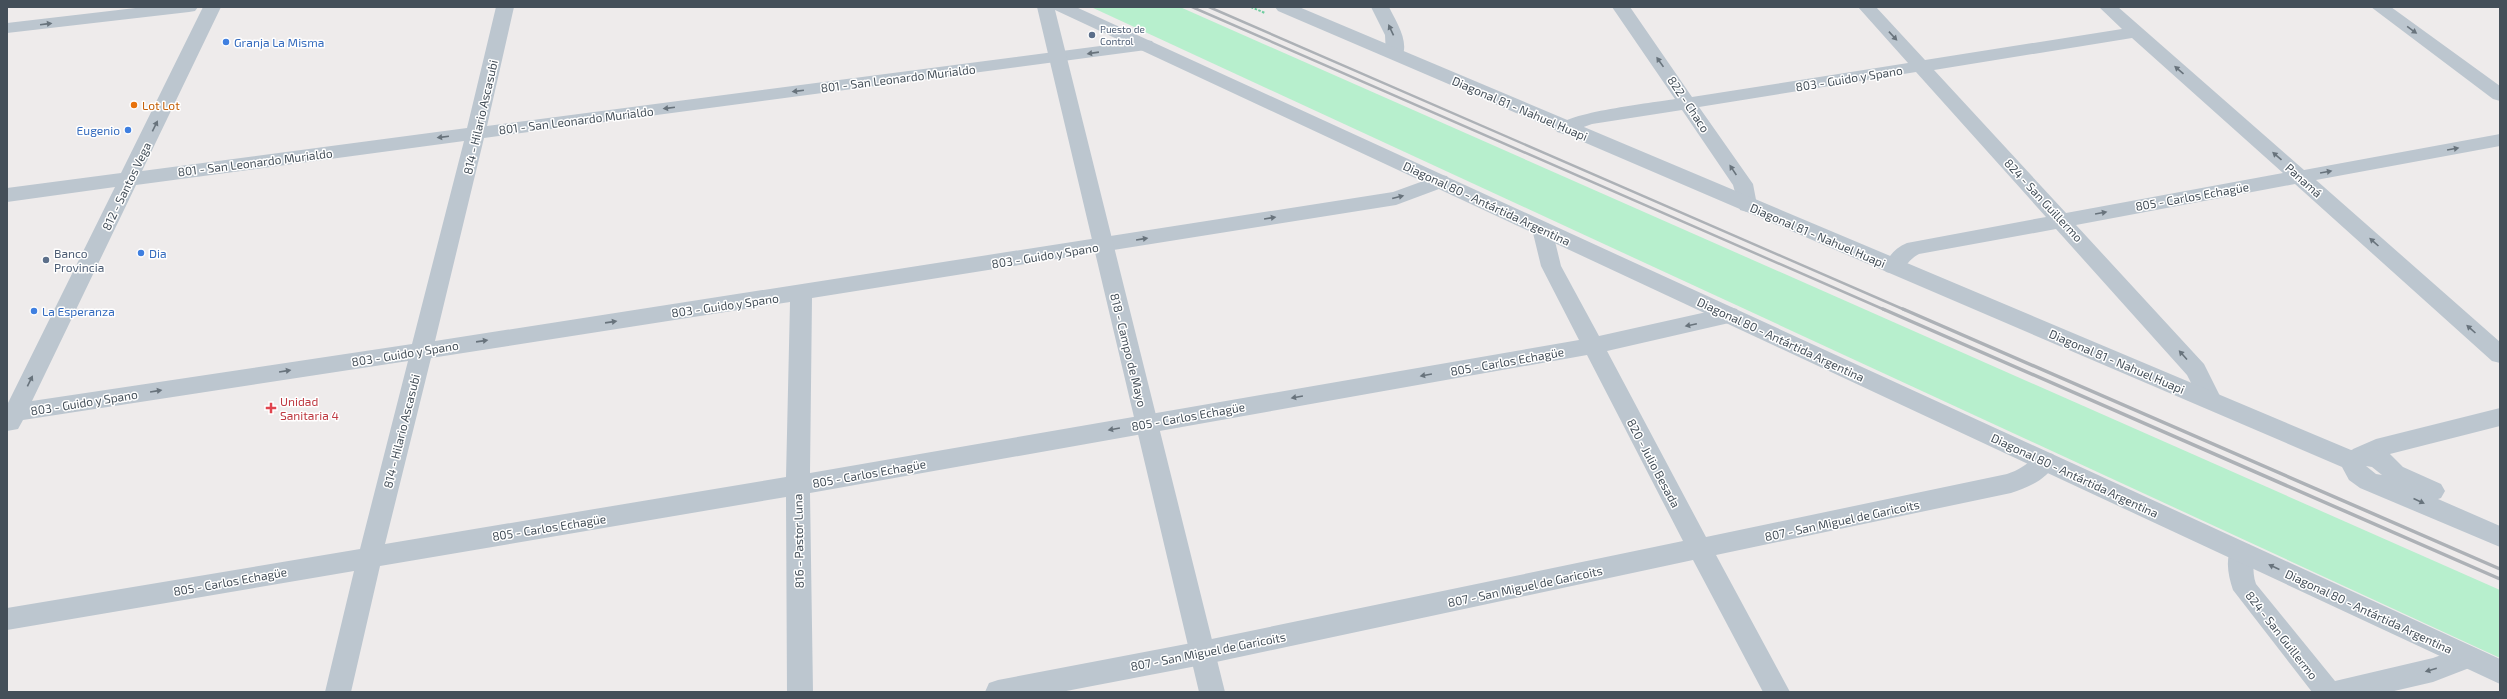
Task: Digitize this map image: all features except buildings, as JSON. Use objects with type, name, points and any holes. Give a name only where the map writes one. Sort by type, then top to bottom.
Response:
[{"type":"street","points":[[7,28],[190,7]]},
{"type":"street","name":"812 - Santos Vega","points":[[10,419],[212,7]]},
{"type":"street","name":"814 - Hilario Ascasubi","points":[[338,692],[368,557],[477,133],[505,7]]},
{"type":"street","name":"818 - Campo de Mayo","points":[[1046,7],[1057,58],[1212,692]]},
{"type":"street","name":"Diagonal 80 - Antártida Argentina","points":[[1062,7],[2500,672]]},
{"type":"street","name":"Diagonal 81 - Nahuel Huapi","points":[[1284,7],[1564,128],[1893,267],[2211,400],[2357,458]]},
{"type":"street","points":[[1380,7],[1394,35],[1395,54]]},
{"type":"street","name":"822 - Chaco","points":[[1622,7],[1743,184],[1746,193],[1746,205]]},
{"type":"street","name":"824 - San Guillermo","points":[[1867,7],[2063,220],[2196,370],[2211,400]]},
{"type":"street","name":"Panamá","points":[[2111,7],[2136,32],[2500,355]]},
{"type":"street","points":[[2380,7],[2500,95]]},
{"type":"street","name":"803 - Guido y Spano","points":[[1564,128],[1588,119],[2136,32]]},
{"type":"street","name":"801 - San Leonardo Murialdo","points":[[7,194],[1057,58],[1146,45]]},
{"type":"street","name":"805 - Carlos Echagüe","points":[[1893,267],[1903,253],[1914,248],[2500,140]]},
{"type":"street","name":"803 - Guido y Spano","points":[[10,419],[422,350],[801,294],[1396,198],[1440,181]]},
{"type":"street","name":"820 - Julio Besada","points":[[1542,229],[1551,266],[1700,550],[1777,692]]},
{"type":"street","name":"816 - Pastor Luna","points":[[800,692],[798,485],[801,294]]},
{"type":"street","name":"805 - Carlos Echagüe","points":[[7,619],[798,485],[1592,346],[1729,315]]},
{"type":"street","points":[[2500,417],[2376,448],[2357,458],[2356,472],[2362,477],[2390,476],[2500,522]]},
{"type":"street","points":[[2390,476],[2393,453],[2397,442]]},
{"type":"street","name":"807 - San Miguel de Garicoits","points":[[998,692],[1202,653],[1700,550],[2011,483],[2031,474],[2045,461]]},
{"type":"street","points":[[2390,476],[2500,537]]},
{"type":"street","name":"824 - San Guillermo","points":[[2241,552],[2240,574],[2246,590],[2328,692]]},
{"type":"street","points":[[2338,692],[2433,670],[2468,657]]},
{"type":"green space","points":[[1091,7],[1180,7],[2500,590],[2500,658]]},
{"type":"railway","points":[[1192,7],[1885,310]]},
{"type":"railway","points":[[1209,7],[1905,310]]},
{"type":"railway","points":[[1883,309],[2500,579]]},
{"type":"railway","points":[[1903,309],[2500,569]]},
{"type":"place","name":"Puesto de Control","points":[[1092,35]]},
{"type":"place","name":"Granja La Misma","points":[[226,42]]},
{"type":"place","name":"Lot Lot","points":[[134,105]]},
{"type":"place","name":"Eugenio","points":[[128,130]]},
{"type":"place","name":"Dia","points":[[141,253]]},
{"type":"place","name":"Banco Provincia","points":[[46,260]]},
{"type":"place","name":"La Esperanza","points":[[34,311]]},
{"type":"place","name":"Unidad Sanitaria 4","points":[[271,408]]}]
